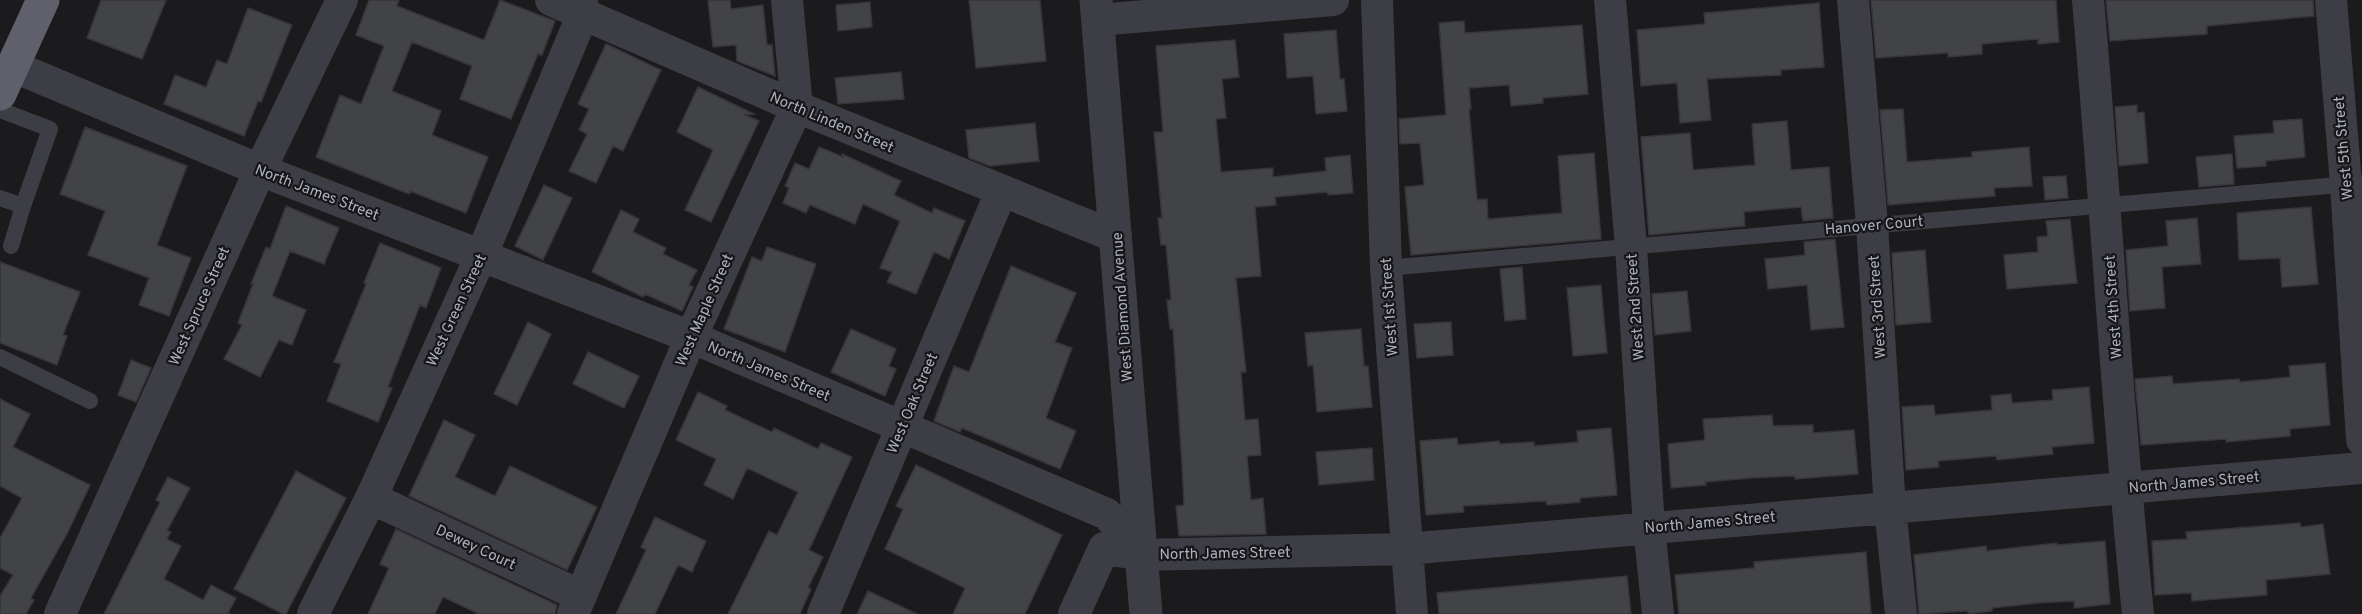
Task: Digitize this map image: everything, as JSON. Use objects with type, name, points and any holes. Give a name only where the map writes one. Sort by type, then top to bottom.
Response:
[{"type":"highway","points":[[6,80],[43,0]]},
{"type":"street","name":"West Spruce Street","points":[[60,614],[260,170],[342,0]]},
{"type":"street","name":"North Linden Street","points":[[551,0],[582,7],[797,107],[1116,237]]},
{"type":"street","points":[[787,0],[797,107]]},
{"type":"street","points":[[1097,10],[1333,0]]},
{"type":"street","name":"West 1st Street","points":[[1377,0],[1386,268],[1412,614]]},
{"type":"street","name":"West 2nd Street","points":[[1610,0],[1631,247],[1649,527],[1658,614]]},
{"type":"street","name":"West 3rd Street","points":[[1853,0],[1872,225],[1890,508],[1901,614]]},
{"type":"street","name":"West 4th Street","points":[[2088,0],[2106,205],[2125,487],[2138,614]]},
{"type":"street","name":"West 5th Street","points":[[2331,0],[2354,183],[2362,440]]},
{"type":"street","name":"West Green Street","points":[[313,614],[371,498],[481,256],[582,7]]},
{"type":"street","name":"West Diamond Avenue","points":[[1097,10],[1146,614]]},
{"type":"street","name":"North James Street","points":[[6,80],[260,170],[690,338],[1107,514],[1141,555],[1406,549],[2362,468]]},
{"type":"street","name":"West Maple Street","points":[[577,605],[690,338],[797,107]]},
{"type":"street","name":"West Oak Street","points":[[823,614],[1001,192]]},
{"type":"street","name":"Dewey Court","points":[[371,498],[577,605]]},
{"type":"street","points":[[1074,614],[1104,548],[1141,555]]},
{"type":"lane","points":[[0,110],[50,129],[11,246]]},
{"type":"lane","name":"Hanover Court","points":[[1386,268],[2354,183]]},
{"type":"lane","points":[[0,198],[23,206]]},
{"type":"lane","points":[[0,357],[90,401]]},
{"type":"building","points":[[101,0],[166,0],[142,59],[87,38]]},
{"type":"building","points":[[369,0],[399,0],[397,6],[484,40],[500,0],[555,21],[542,55],[538,54],[511,119],[460,99],[472,66],[412,42],[392,91],[441,111],[432,135],[488,157],[466,213],[410,191],[409,194],[316,157],[340,95],[361,104],[384,46],[356,35]]},
{"type":"building","points":[[708,0],[730,0],[731,9],[763,5],[767,45],[772,45],[775,76],[737,61],[736,45],[713,47]]},
{"type":"building","points":[[969,0],[1040,0],[1046,61],[976,68]]},
{"type":"building","points":[[1871,0],[2056,0],[2059,42],[2038,44],[2038,39],[1982,44],[1982,54],[1948,57],[1948,53],[1876,58]]},
{"type":"building","points":[[2106,0],[2313,0],[2314,16],[2207,26],[2207,34],[2110,41]]},
{"type":"building","points":[[870,2],[872,27],[838,31],[836,5]]},
{"type":"building","points":[[1819,3],[1824,67],[1781,70],[1781,75],[1707,79],[1711,120],[1680,123],[1677,83],[1641,86],[1637,30],[1705,24],[1704,13]]},
{"type":"building","points":[[248,8],[292,25],[261,102],[258,101],[244,136],[164,104],[175,75],[206,87],[217,60],[227,64]]},
{"type":"building","points":[[1464,21],[1465,33],[1582,25],[1588,94],[1543,98],[1543,103],[1511,106],[1509,85],[1469,88],[1477,200],[1487,199],[1488,219],[1562,213],[1558,156],[1594,153],[1601,239],[1411,255],[1405,187],[1424,185],[1420,143],[1400,144],[1399,119],[1446,115],[1439,23]]},
{"type":"building","points":[[1336,30],[1340,79],[1344,79],[1347,111],[1316,114],[1313,76],[1287,78],[1284,34]]},
{"type":"building","points":[[1235,40],[1239,77],[1222,79],[1226,118],[1216,119],[1221,172],[1273,168],[1273,177],[1326,171],[1325,158],[1350,155],[1353,193],[1328,195],[1328,192],[1275,197],[1276,205],[1255,207],[1261,276],[1236,278],[1246,372],[1241,372],[1245,420],[1258,419],[1261,455],[1247,456],[1251,500],[1263,498],[1266,534],[1179,536],[1176,506],[1184,505],[1173,329],[1170,329],[1167,300],[1171,300],[1166,245],[1161,245],[1158,218],[1162,218],[1154,132],[1163,132],[1156,46]]},
{"type":"building","points":[[606,44],[661,70],[623,151],[613,146],[596,183],[569,171],[587,134],[579,130],[589,109],[578,104]]},
{"type":"building","points":[[901,72],[904,99],[838,104],[835,78]]},
{"type":"building","points":[[698,87],[754,114],[745,115],[759,121],[711,222],[685,210],[713,150],[677,132]]},
{"type":"building","points":[[2137,105],[2137,113],[2144,112],[2148,163],[2119,166],[2115,107]]},
{"type":"building","points":[[1903,109],[1907,162],[1972,157],[1972,152],[2029,147],[2032,186],[1994,188],[1995,196],[1888,205],[1880,110]]},
{"type":"building","points":[[2302,119],[2305,157],[2266,161],[2266,166],[2237,168],[2234,136],[2274,133],[2273,121]]},
{"type":"building","points":[[1787,121],[1791,170],[1829,167],[1833,218],[1803,221],[1801,207],[1744,212],[1745,226],[1649,235],[1641,137],[1690,133],[1693,170],[1755,165],[1752,124]]},
{"type":"building","points":[[1035,123],[1039,161],[990,166],[969,158],[966,130]]},
{"type":"building","points":[[85,127],[187,166],[157,245],[191,258],[169,316],[139,305],[149,278],[88,255],[105,211],[60,194]]},
{"type":"building","points":[[819,147],[843,157],[842,154],[901,181],[894,195],[932,213],[934,208],[965,221],[949,259],[934,252],[916,294],[887,282],[892,272],[880,268],[900,221],[863,204],[855,224],[810,205],[806,213],[783,203],[789,188],[785,186],[795,163],[809,169]]},
{"type":"building","points":[[2232,154],[2234,184],[2199,187],[2196,157]]},
{"type":"building","points":[[2066,176],[2068,198],[2045,200],[2043,177]]},
{"type":"building","points":[[544,185],[572,198],[543,260],[515,246]]},
{"type":"building","points":[[286,206],[339,228],[324,264],[290,251],[272,296],[306,310],[292,345],[279,340],[260,377],[224,359],[242,325],[238,323],[253,284],[251,284],[266,247],[270,249]]},
{"type":"building","points":[[2311,207],[2318,284],[2282,287],[2280,258],[2239,260],[2237,213]]},
{"type":"building","points":[[621,210],[639,219],[633,232],[666,248],[663,254],[697,270],[689,285],[693,287],[682,311],[645,294],[643,297],[592,272]]},
{"type":"building","points":[[2197,218],[2201,264],[2162,267],[2165,308],[2130,311],[2126,250],[2168,246],[2166,221]]},
{"type":"building","points":[[2070,219],[2077,283],[2007,289],[2004,255],[2038,252],[2037,237],[2048,236],[2046,221]]},
{"type":"building","points":[[1835,239],[1844,327],[1811,330],[1807,285],[1768,289],[1765,259],[1805,255],[1804,242]]},
{"type":"building","points":[[380,243],[441,268],[426,308],[420,305],[388,387],[392,388],[378,422],[327,401],[341,364],[334,362]]},
{"type":"building","points":[[767,247],[816,264],[785,352],[724,329],[752,257],[762,261]]},
{"type":"building","points":[[1925,250],[1931,322],[1896,325],[1892,253]]},
{"type":"building","points":[[0,262],[80,292],[63,335],[67,336],[57,365],[0,343]]},
{"type":"building","points":[[1011,266],[1076,293],[1055,342],[1072,348],[1046,418],[1076,431],[1060,469],[962,428],[960,432],[934,421],[954,366],[969,372]]},
{"type":"building","points":[[1522,267],[1526,319],[1505,321],[1500,269]]},
{"type":"building","points":[[1601,285],[1607,353],[1573,356],[1567,288]]},
{"type":"building","points":[[1687,291],[1691,331],[1655,335],[1652,294]]},
{"type":"building","points":[[528,322],[551,334],[517,405],[494,394]]},
{"type":"building","points":[[1451,322],[1453,355],[1417,358],[1414,324]]},
{"type":"building","points":[[851,329],[896,349],[889,366],[896,369],[885,396],[831,372]]},
{"type":"building","points":[[1361,329],[1364,366],[1368,366],[1372,407],[1317,412],[1313,365],[1308,366],[1305,333]]},
{"type":"building","points":[[588,352],[639,376],[624,408],[573,384]]},
{"type":"building","points":[[131,360],[151,368],[136,402],[118,395]]},
{"type":"building","points":[[2325,363],[2330,425],[2290,429],[2290,436],[2226,442],[2226,439],[2141,445],[2135,379],[2172,376],[2173,384],[2239,379],[2240,382],[2290,377],[2289,366]]},
{"type":"building","points":[[2089,387],[2094,443],[2052,447],[2053,454],[1997,460],[1996,456],[1938,461],[1939,467],[1906,470],[1902,407],[1934,405],[1935,415],[1992,410],[1991,396],[2011,394],[2012,403],[2053,400],[2052,390]]},
{"type":"building","points":[[698,392],[727,406],[725,410],[772,432],[774,428],[818,449],[821,443],[852,457],[809,550],[823,557],[808,588],[811,589],[800,614],[728,614],[769,531],[777,535],[798,492],[747,468],[733,499],[704,485],[716,459],[676,440]]},
{"type":"building","points":[[0,399],[30,414],[13,447],[90,485],[68,532],[31,598],[34,600],[26,614],[0,614],[0,596],[13,575],[0,568],[0,538],[22,498],[0,486]]},
{"type":"building","points":[[1772,415],[1773,426],[1813,425],[1813,433],[1854,430],[1858,474],[1795,479],[1795,476],[1751,478],[1671,488],[1668,444],[1705,440],[1703,419]]},
{"type":"building","points":[[444,420],[475,435],[455,477],[495,496],[510,466],[597,507],[567,570],[409,496]]},
{"type":"building","points":[[1611,428],[1617,495],[1580,498],[1580,502],[1547,505],[1546,501],[1463,506],[1464,512],[1426,515],[1420,441],[1457,438],[1458,445],[1499,441],[1500,444],[1534,442],[1534,446],[1578,442],[1577,431]]},
{"type":"building","points":[[1372,448],[1374,480],[1319,485],[1316,452]]},
{"type":"building","points":[[916,465],[1062,535],[1025,614],[953,614],[965,588],[885,549],[903,509],[896,506]]},
{"type":"building","points":[[296,471],[346,498],[286,614],[283,614],[234,589]]},
{"type":"building","points":[[168,477],[190,488],[167,531],[171,532],[167,539],[181,546],[164,579],[203,600],[211,585],[236,598],[228,613],[230,614],[104,614],[160,502],[156,500]]},
{"type":"building","points":[[655,517],[706,541],[692,572],[678,565],[655,614],[616,614],[646,550],[641,547]]},
{"type":"building","points":[[2300,523],[2301,527],[2323,524],[2330,574],[2266,580],[2267,595],[2192,601],[2191,593],[2155,595],[2152,541],[2187,539],[2186,532]]},
{"type":"building","points":[[396,529],[557,605],[555,614],[479,614],[443,597],[435,614],[368,614],[389,568],[380,564]]},
{"type":"building","points":[[2105,541],[2110,604],[2074,608],[2074,601],[1992,608],[1992,611],[1968,614],[1968,611],[1919,614],[1914,555],[1986,546],[1987,551],[2057,543],[2057,545]]},
{"type":"building","points":[[1866,552],[1871,614],[1679,614],[1675,575],[1754,568],[1754,562]]},
{"type":"building","points":[[1627,576],[1631,614],[1439,614],[1437,593]]},
{"type":"building","points":[[868,591],[917,614],[857,614]]}]
